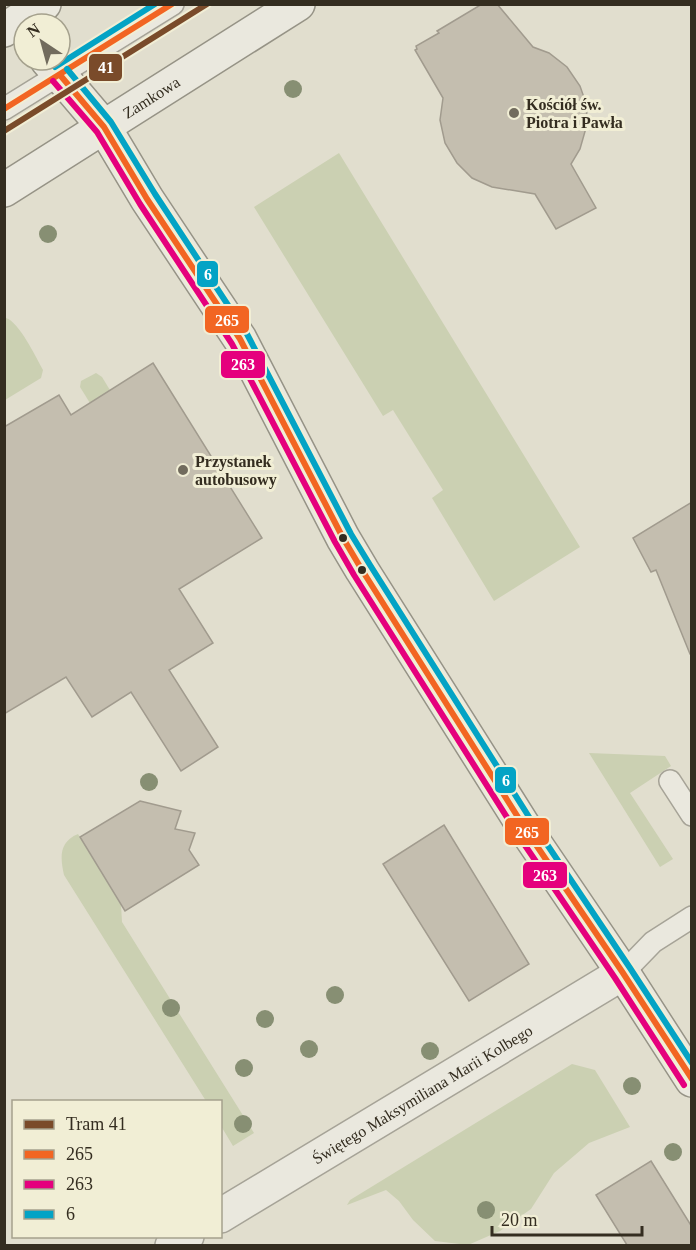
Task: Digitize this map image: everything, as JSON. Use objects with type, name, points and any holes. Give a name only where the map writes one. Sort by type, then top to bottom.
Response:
[{"type":"main road","points":[[30,12],[44,4]]},
{"type":"main road","name":"Zamkowa","points":[[4,190],[298,4]]},
{"type":"main road","points":[[58,72],[104,127],[147,199],[240,339],[357,562],[528,833],[692,1080]]},
{"type":"main road","name":"Świętego Maksymiliana Marii Kolbego","points":[[222,1215],[623,973]]},
{"type":"lane","points":[[72,57],[173,4]]},
{"type":"lane","points":[[4,109],[48,72]]},
{"type":"lane","points":[[670,781],[692,815]]},
{"type":"lane","points":[[623,973],[653,942],[692,917]]},
{"type":"green space","points":[[339,153],[580,547],[494,601],[432,498],[443,490],[393,410],[383,416],[254,207]]},
{"type":"green space","points":[[6,318],[22,333],[43,370],[41,378],[5,400]]},
{"type":"green space","points":[[96,373],[102,377],[150,456],[131,469],[80,387],[81,381]]},
{"type":"green space","points":[[589,753],[665,756],[671,766],[630,793],[673,859],[660,867]]},
{"type":"green space","points":[[78,834],[121,905],[122,922],[254,1133],[233,1146],[222,1128],[222,1100],[205,1100],[64,875],[62,851],[72,837]]},
{"type":"green space","points":[[572,1064],[595,1070],[630,1127],[589,1143],[554,1173],[531,1209],[500,1231],[468,1245],[435,1241],[386,1190],[347,1205],[350,1200]]},
{"type":"building","name":"Kościół św. Piotra i Pawła","points":[[482,4],[497,4],[533,47],[549,53],[567,67],[580,86],[587,106],[586,128],[580,149],[571,164],[596,208],[556,229],[535,194],[492,187],[472,178],[457,163],[445,143],[440,120],[443,98],[415,50],[416,46]]},
{"type":"building","points":[[153,363],[262,538],[179,589],[213,643],[169,670],[218,747],[181,771],[131,692],[92,717],[66,677],[4,714],[4,427],[59,395],[71,415]]},
{"type":"building","points":[[692,502],[692,654],[690,654],[656,570],[651,572],[633,538]]},
{"type":"building","points":[[140,801],[181,811],[175,829],[195,833],[189,850],[199,865],[125,911],[80,837]]},
{"type":"building","points":[[444,825],[529,964],[469,1001],[383,864]]},
{"type":"building","points":[[651,1161],[692,1227],[692,1245],[627,1245],[596,1195]]},
{"type":"tram line","name":"41","points":[[4,131],[207,4]]},
{"type":"transit line","name":"6","points":[[72,56],[155,4]]},
{"type":"transit line","name":"265","points":[[4,109],[172,4]]},
{"type":"transit line","name":"6","points":[[69,72],[111,122],[155,194],[247,334],[351,534],[536,828],[692,1063]]},
{"type":"transit line","name":"265","points":[[60,75],[104,127],[147,199],[240,339],[343,538],[362,570],[528,833],[692,1079]]},
{"type":"transit line","name":"263","points":[[53,81],[97,132],[140,204],[232,344],[354,575],[520,838],[684,1085]]},
{"type":"place","name":"Kościół św. Piotra i Pawła","points":[[514,113]]},
{"type":"place","name":"Przystanek autobusowy","points":[[183,470]]}]
